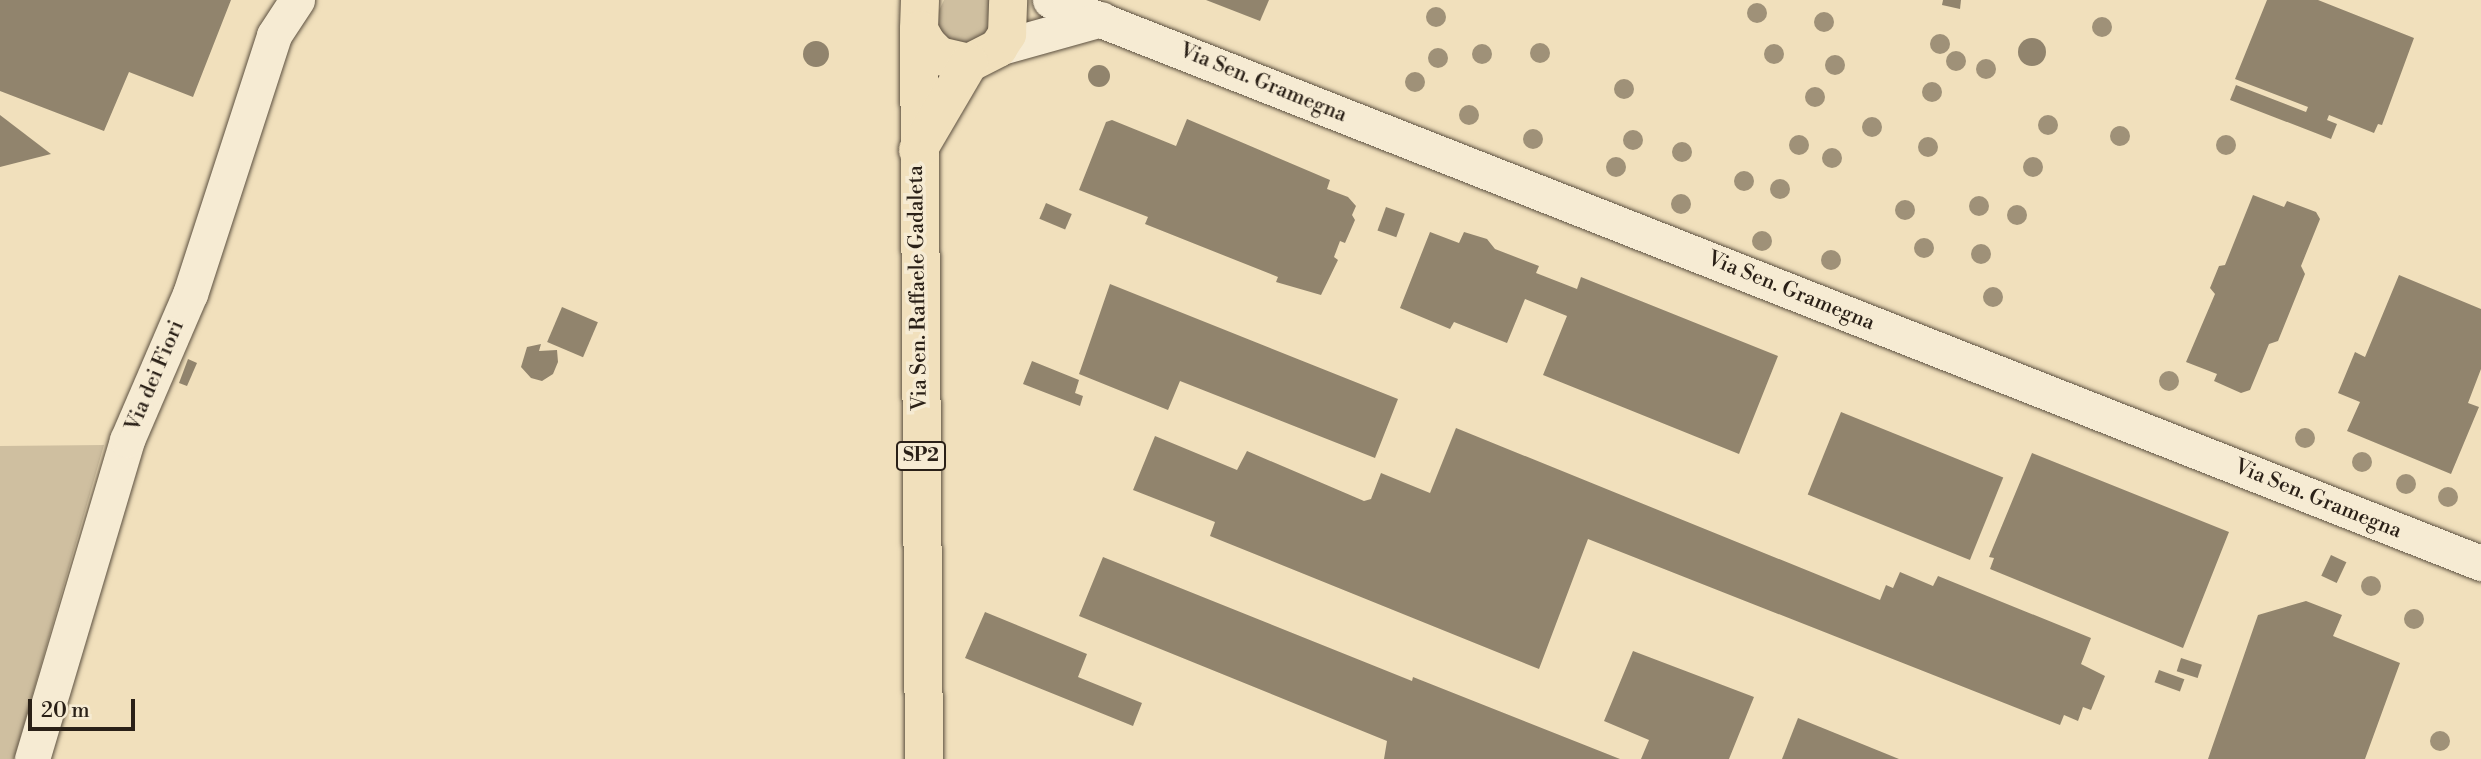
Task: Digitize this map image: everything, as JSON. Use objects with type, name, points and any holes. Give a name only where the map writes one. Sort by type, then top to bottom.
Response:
[{"type":"main road","name":"Via Sen. Raffaele Gadaleta","points":[[917,152],[1011,19],[1007,0]]},
{"type":"main road","name":"Via Sen. Raffaele Gadaleta","points":[[920,8],[939,56],[984,55]]},
{"type":"main road","name":"Via Sen. Raffaele Gadaleta","points":[[920,8],[917,152],[924,759]]},
{"type":"street","name":"Via dei Fiori","points":[[32,759],[127,440],[190,293],[274,36],[297,0]]},
{"type":"street","name":"Via Sen. Gramegna","points":[[1050,0],[2481,563]]},
{"type":"street","points":[[984,55],[1101,19]]},
{"type":"shaded area","points":[[944,0],[991,0],[999,22],[973,51],[940,36],[936,17]]},
{"type":"shaded area","points":[[104,445],[14,759],[0,759],[0,446]]},
{"type":"building","points":[[0,0],[231,0],[193,97],[129,72],[104,131],[0,91]]},
{"type":"building","points":[[1206,0],[1269,0],[1260,21]]},
{"type":"building","points":[[1943,0],[1961,0],[1960,9],[1942,5]]},
{"type":"building","points":[[2267,0],[2318,0],[2414,38],[2382,125],[2378,124],[2374,133],[2329,115],[2327,120],[2337,124],[2331,139],[2230,100],[2236,85],[2306,112],[2308,107],[2235,79]]},
{"type":"building","points":[[2032,38],[2042,42],[2046,52],[2042,62],[2032,66],[2022,62],[2018,52],[2022,42]]},
{"type":"building","points":[[816,41],[825,45],[829,54],[825,63],[816,67],[807,63],[803,54],[807,45]]},
{"type":"building","points":[[1095,65],[1103,65],[1110,72],[1110,80],[1103,87],[1095,87],[1088,80],[1088,72]]},
{"type":"building","points":[[0,115],[51,154],[0,167]]},
{"type":"building","points":[[1187,119],[1330,180],[1327,189],[1348,197],[1356,206],[1352,215],[1355,220],[1345,243],[1340,241],[1334,257],[1338,260],[1321,295],[1276,282],[1278,277],[1145,224],[1148,217],[1079,190],[1106,122],[1112,120],[1176,146]]},
{"type":"building","points":[[2253,195],[2284,207],[2287,201],[2316,212],[2320,219],[2301,266],[2305,274],[2278,341],[2269,344],[2250,390],[2241,393],[2214,381],[2217,374],[2186,362],[2215,294],[2210,288],[2219,266],[2225,265]]},
{"type":"building","points":[[1046,203],[1072,214],[1065,230],[1039,219]]},
{"type":"building","points":[[1386,207],[1405,214],[1396,237],[1377,230]]},
{"type":"building","points":[[1430,232],[1459,243],[1464,232],[1487,239],[1495,249],[1539,266],[1536,273],[1577,289],[1581,277],[1778,356],[1739,454],[1543,375],[1567,316],[1525,299],[1507,343],[1454,322],[1450,329],[1400,308]]},
{"type":"building","points":[[2399,275],[2481,309],[2481,369],[2468,403],[2479,407],[2451,474],[2347,431],[2360,402],[2338,393],[2355,352],[2365,357]]},
{"type":"building","points":[[1110,284],[1398,399],[1375,458],[1180,381],[1168,410],[1079,374]]},
{"type":"building","points":[[562,307],[598,322],[583,357],[547,342]]},
{"type":"building","points":[[541,344],[539,351],[557,350],[558,362],[553,374],[542,381],[531,378],[521,367],[527,347]]},
{"type":"building","points":[[188,359],[197,363],[187,386],[179,383]]},
{"type":"building","points":[[1032,361],[1079,380],[1075,393],[1083,396],[1080,406],[1023,384]]},
{"type":"building","points":[[1841,412],[2003,478],[1970,560],[1808,495]]},
{"type":"building","points":[[1456,428],[1880,600],[1886,585],[1893,588],[1900,572],[1933,586],[1938,576],[2091,638],[2081,664],[2105,676],[2091,710],[2083,707],[2078,721],[2064,715],[2060,725],[1588,539],[1539,669],[1210,536],[1215,522],[1133,490],[1155,436],[1237,470],[1247,451],[1364,501],[1371,499],[1381,473],[1430,493]]},
{"type":"building","points":[[2032,453],[2229,532],[2183,648],[1990,569],[1994,558],[1989,557]]},
{"type":"building","points":[[2331,555],[2346,562],[2337,583],[2321,576]]},
{"type":"building","points":[[1103,557],[1412,681],[1413,677],[1620,759],[1384,759],[1387,741],[1079,616]]},
{"type":"building","points":[[2306,601],[2342,615],[2333,636],[2400,663],[2365,759],[2208,759],[2258,615]]},
{"type":"building","points":[[985,612],[1087,654],[1078,677],[1142,703],[1133,726],[965,658]]},
{"type":"building","points":[[1633,651],[1754,697],[1729,759],[1641,759],[1649,740],[1604,721]]},
{"type":"building","points":[[2181,658],[2202,665],[2198,678],[2177,671]]},
{"type":"building","points":[[2159,670],[2184,679],[2180,691],[2155,682]]},
{"type":"building","points":[[1798,718],[1899,759],[1782,759]]}]
